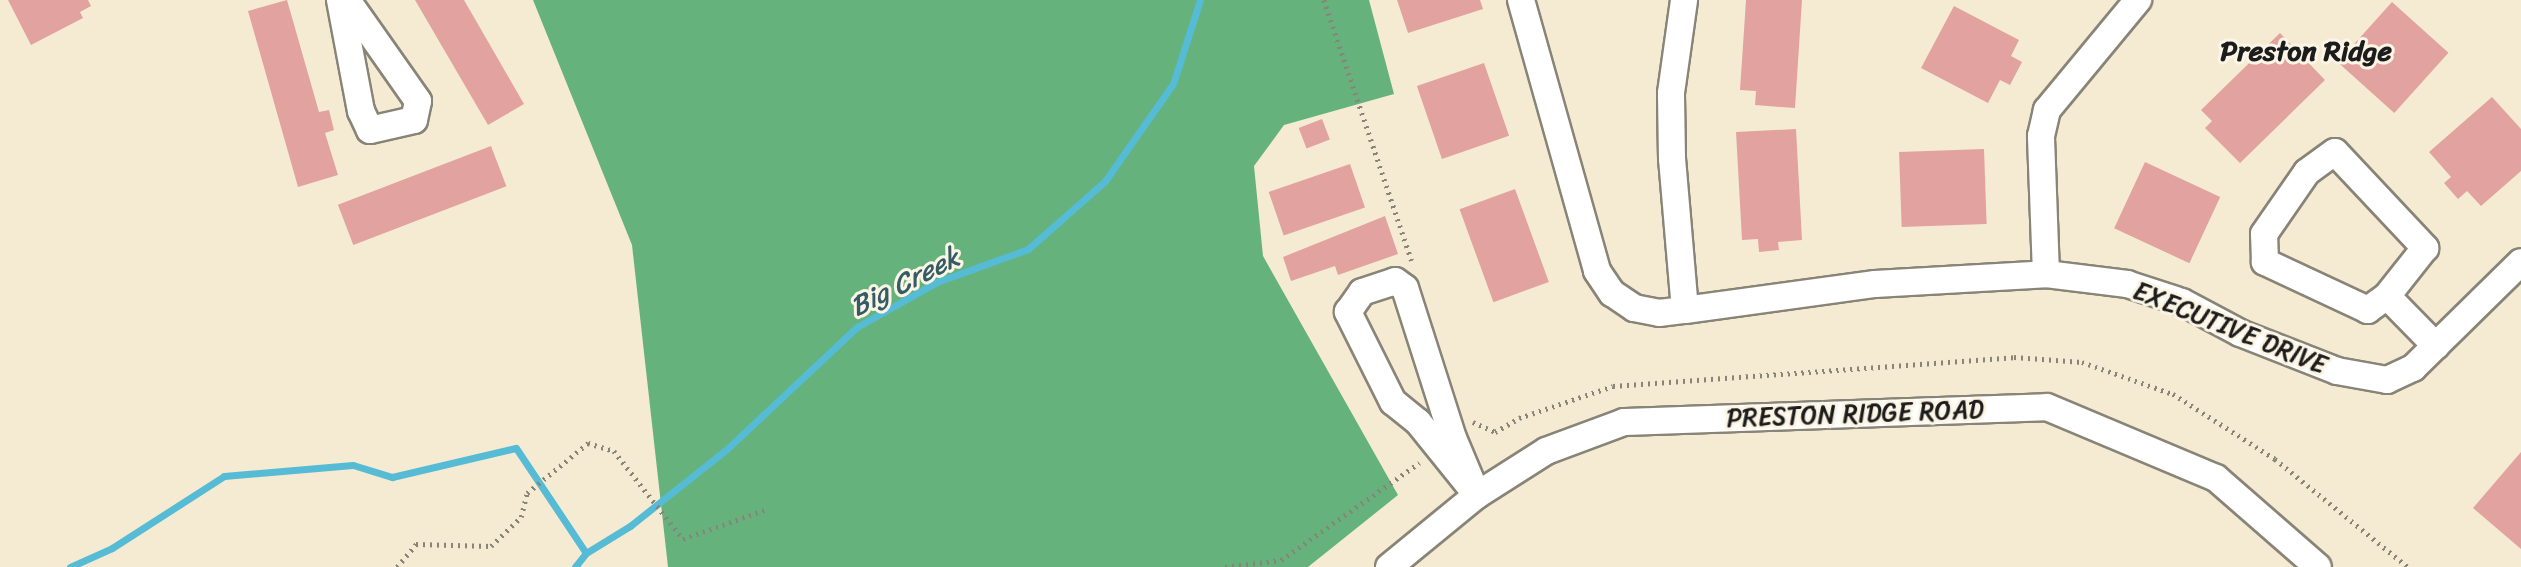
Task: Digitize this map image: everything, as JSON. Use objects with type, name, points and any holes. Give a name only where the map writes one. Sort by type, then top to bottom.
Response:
[{"type":"street","points":[[340,0],[361,111],[370,130],[414,120],[418,100],[347,0]]},
{"type":"street","name":"EXECUTIVE DRIVE","points":[[1521,0],[1597,271],[1612,293],[1634,308],[1659,313],[1875,284],[2046,274],[2126,284],[2182,302],[2240,333],[2367,379],[2387,380],[2413,369],[2521,262]]},
{"type":"street","points":[[1684,0],[1671,93],[1671,132],[1685,310]]},
{"type":"street","points":[[2046,274],[2041,136],[2047,110],[2138,0]]},
{"type":"street","points":[[2335,152],[2425,247],[2387,296],[2368,310],[2265,262],[2264,234],[2306,172],[2335,152]]},
{"type":"street","points":[[1395,281],[1405,288],[1453,438],[1477,495],[1418,422],[1393,402],[1348,312],[1362,292],[1395,281]]},
{"type":"street","points":[[2387,296],[2436,346]]},
{"type":"street","name":"PRESTON RIDGE ROAD","points":[[1389,567],[1477,495],[1546,451],[1624,422],[2047,407],[2216,478],[2318,567]]},
{"type":"path","points":[[397,567],[416,544],[491,547],[521,517],[527,494],[588,443],[614,451],[683,539],[764,510]]},
{"type":"green space","points":[[533,0],[1369,0],[1394,94],[1284,125],[1254,166],[1263,256],[1398,495],[1308,567],[668,567],[632,245]]},
{"type":"building","points":[[8,0],[88,0],[91,6],[80,12],[83,18],[31,45]]},
{"type":"building","points":[[287,0],[319,112],[329,110],[334,130],[325,133],[338,175],[298,187],[248,11]]},
{"type":"building","points":[[415,0],[464,0],[524,104],[488,125]]},
{"type":"building","points":[[1397,0],[1480,0],[1483,9],[1408,33]]},
{"type":"building","points":[[1746,0],[1802,0],[1795,108],[1755,105],[1756,91],[1740,90]]},
{"type":"building","points":[[2392,2],[2448,53],[2394,113],[2338,62]]},
{"type":"building","points":[[1954,6],[2019,40],[2011,56],[2022,62],[2010,85],[2000,80],[1988,103],[1921,68]]},
{"type":"building","points":[[2280,33],[2325,80],[2240,163],[2205,128],[2212,121],[2201,110]]},
{"type":"building","points":[[1484,63],[1509,136],[1442,159],[1417,86]]},
{"type":"building","points":[[2492,97],[2521,129],[2521,171],[2481,206],[2467,191],[2458,199],[2444,183],[2451,177],[2429,152]]},
{"type":"building","points":[[1322,119],[1330,140],[1307,148],[1299,128]]},
{"type":"building","points":[[1796,129],[1802,240],[1778,242],[1779,250],[1759,252],[1758,239],[1742,240],[1736,132]]},
{"type":"building","points":[[491,146],[506,186],[353,245],[338,205]]},
{"type":"building","points":[[1984,149],[1987,224],[1902,227],[1899,152]]},
{"type":"building","points":[[2145,162],[2220,197],[2189,263],[2114,228]]},
{"type":"building","points":[[1350,164],[1365,207],[1284,235],[1269,192]]},
{"type":"building","points":[[1515,189],[1549,282],[1493,302],[1460,209]]},
{"type":"building","points":[[1385,216],[1398,254],[1338,275],[1335,266],[1291,281],[1283,257]]},
{"type":"building","points":[[2521,452],[2521,549],[2473,508]]},
{"type":"waterway","name":"Big Creek","points":[[575,567],[586,553],[630,526],[728,448],[857,327],[937,282],[1028,249],[1105,181],[1173,84],[1200,0]]},
{"type":"waterway","points":[[70,567],[112,548],[224,476],[353,465],[392,477],[516,448],[586,553]]},
{"type":"district","name":"Preston Ridge","points":[[2306,51]]}]
